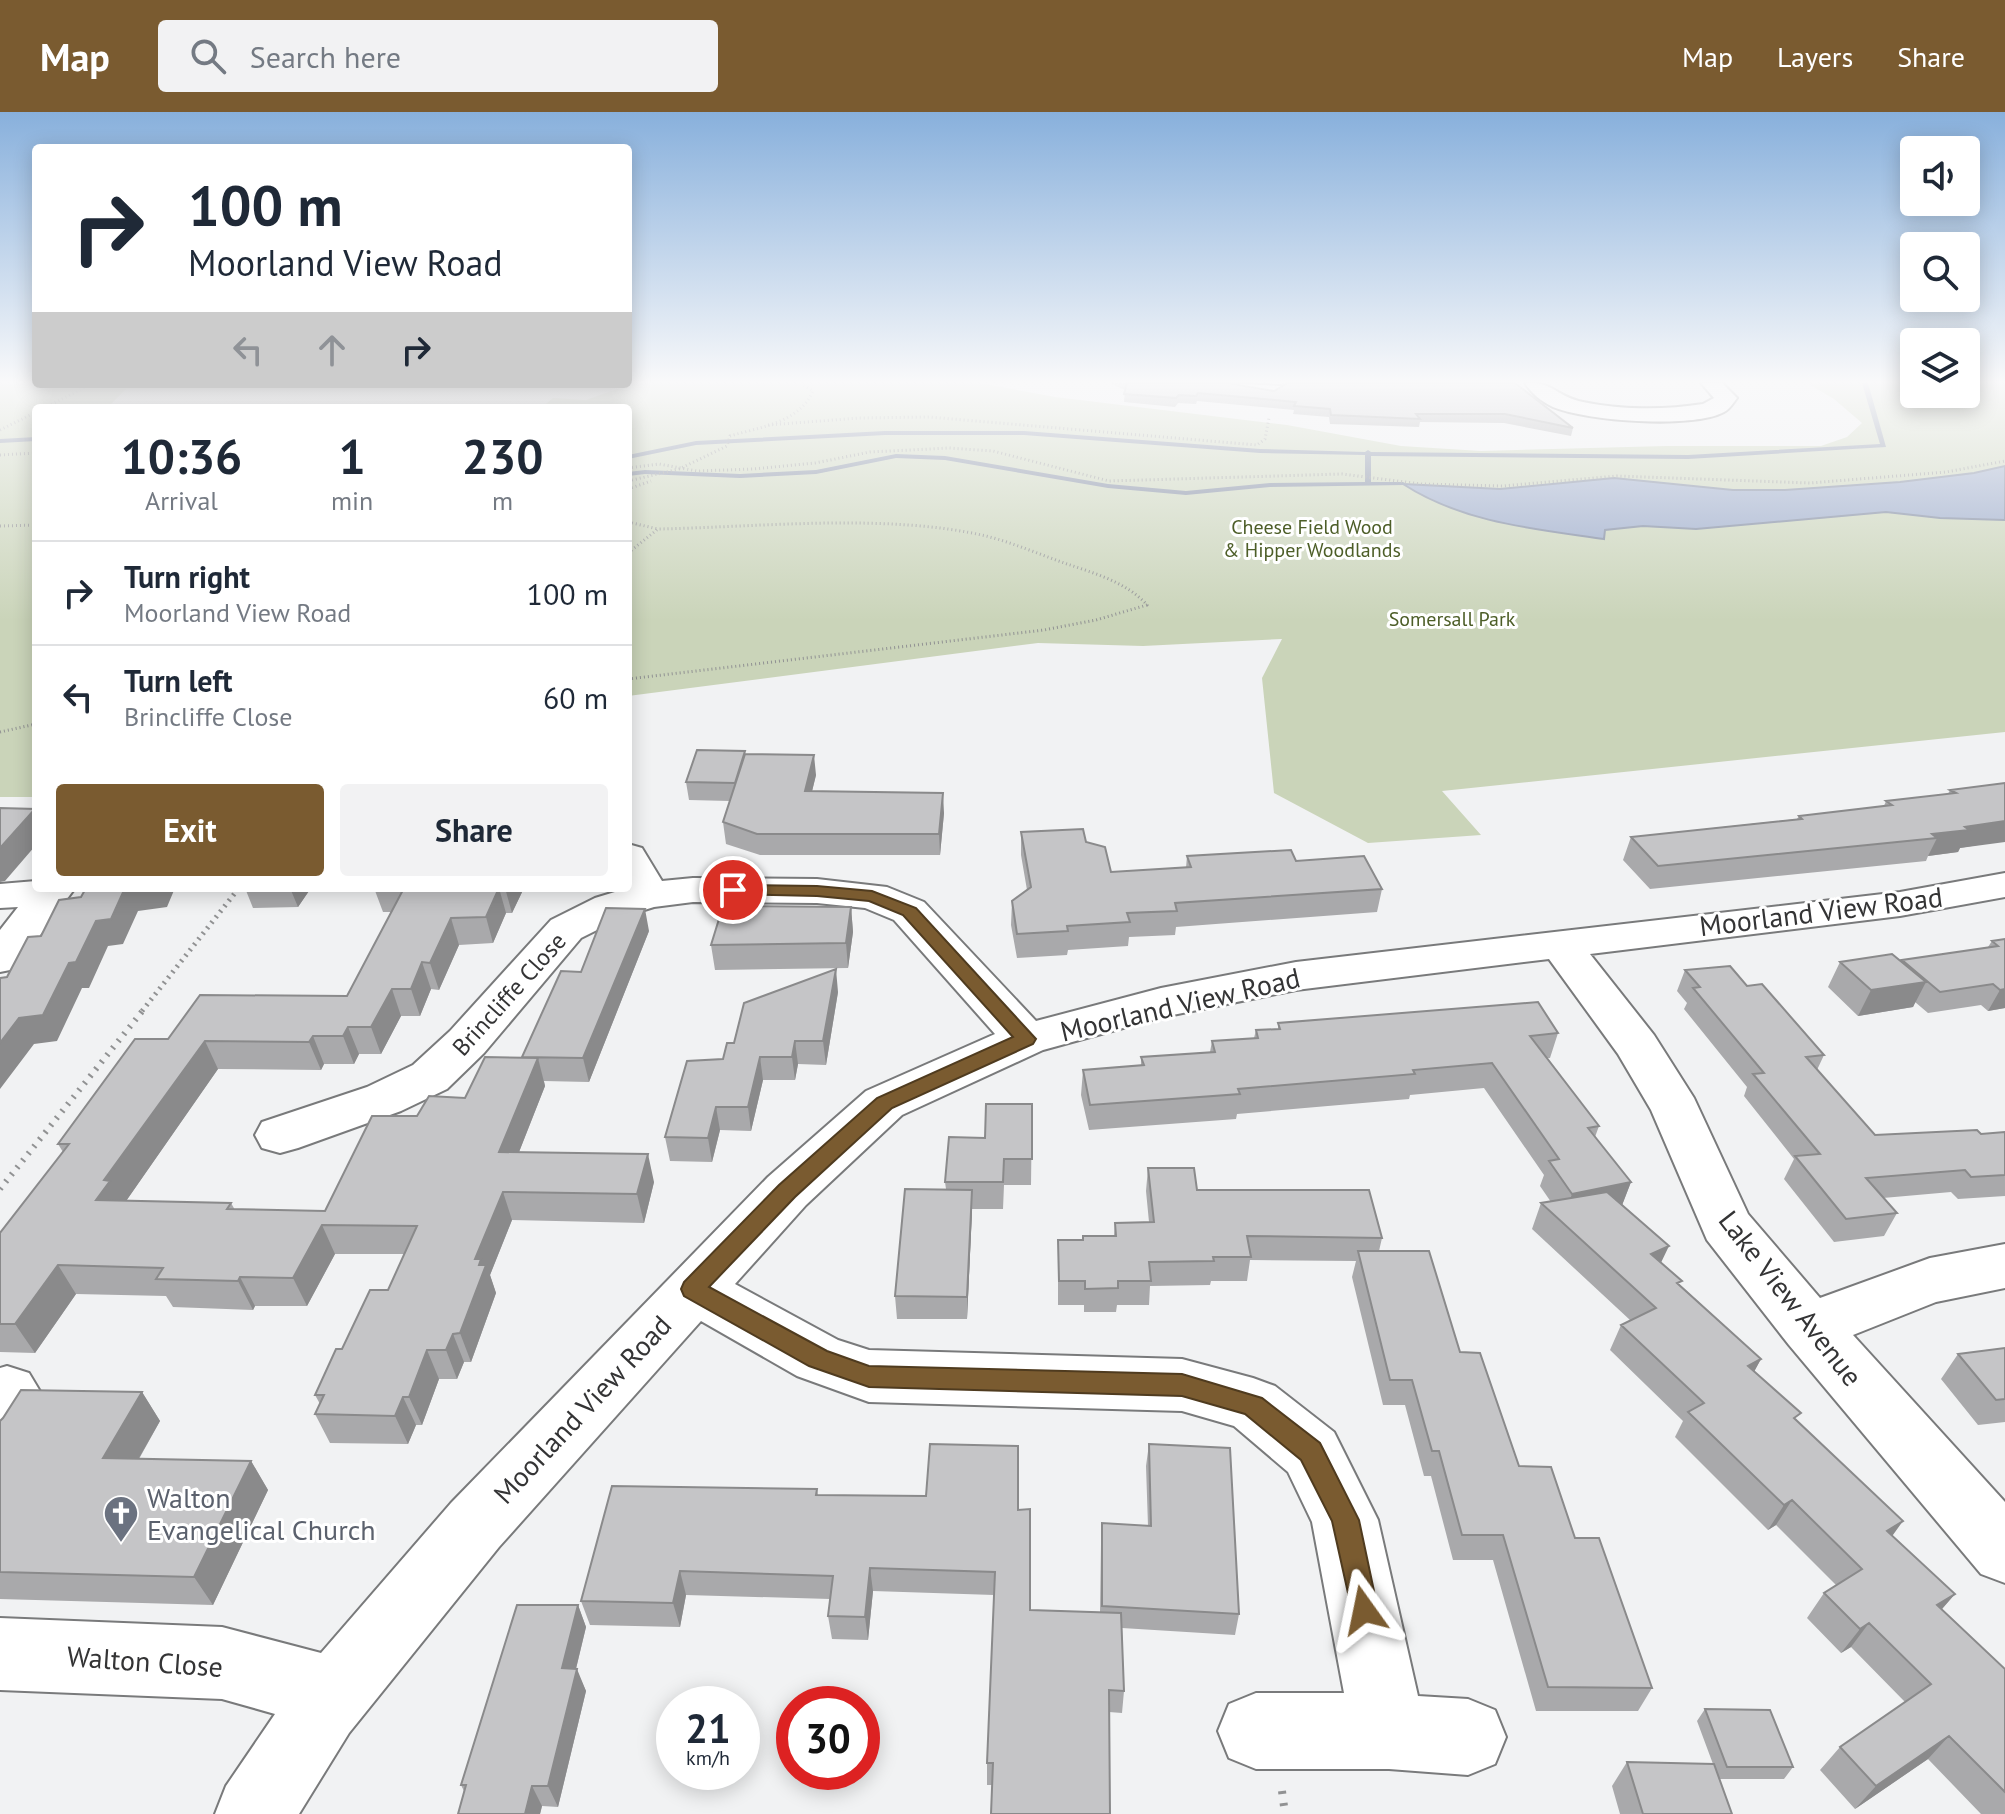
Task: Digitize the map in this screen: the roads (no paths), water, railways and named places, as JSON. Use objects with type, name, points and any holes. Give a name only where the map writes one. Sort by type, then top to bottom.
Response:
[{"type":"street","points":[[632,863],[649,895]]},
{"type":"street","name":"Moorland View Road","points":[[254,1814],[334,1693],[475,1525],[787,1191],[884,1103],[1026,1039],[1161,1003],[1296,976],[1900,904],[2005,885]]},
{"type":"street","name":"Brincliffe Close","points":[[280,1135],[384,1099],[430,1077],[467,1042],[566,929],[610,907],[649,895],[693,890],[817,891],[872,896],[909,911],[1026,1039]]},
{"type":"street","points":[[0,896],[35,892]]},
{"type":"street","points":[[4,952],[51,892]]},
{"type":"street","name":"Lake View Avenue","points":[[1559,943],[1637,1046],[1676,1110],[1726,1225],[1810,1328],[2005,1551]]},
{"type":"street","points":[[1810,1328],[1912,1286],[1974,1267],[2005,1266]]},
{"type":"street","points":[[693,1289],[818,1358],[869,1376],[1182,1385],[1253,1405],[1311,1452],[1345,1520],[1389,1731]]},
{"type":"street","name":"Walton Close","points":[[0,1654],[222,1663],[334,1693]]},
{"type":"street","points":[[1256,1731],[1389,1731],[1468,1737]]},
{"type":"water","points":[[2005,466],[2005,520],[1886,512],[1696,529],[1643,526],[1605,530],[1604,539],[1475,516],[1450,508],[1403,484],[1500,489],[1614,478],[1733,490],[1785,490],[1900,482]]},
{"type":"waterway","points":[[632,474],[740,476],[816,472],[864,462]]},
{"type":"waterway","points":[[971,462],[1108,486],[1186,493],[1270,485],[1403,484]]},
{"type":"waterway","points":[[1368,462],[1368,483]]},
{"type":"place","name":"Walton Evangelical Church","points":[[121,1544]]},
{"type":"park label","name":"Cheese Field Wood & Hipper Woodlands","points":[[1312,538]]},
{"type":"park label","name":"Somersall Park","points":[[1452,619]]}]
